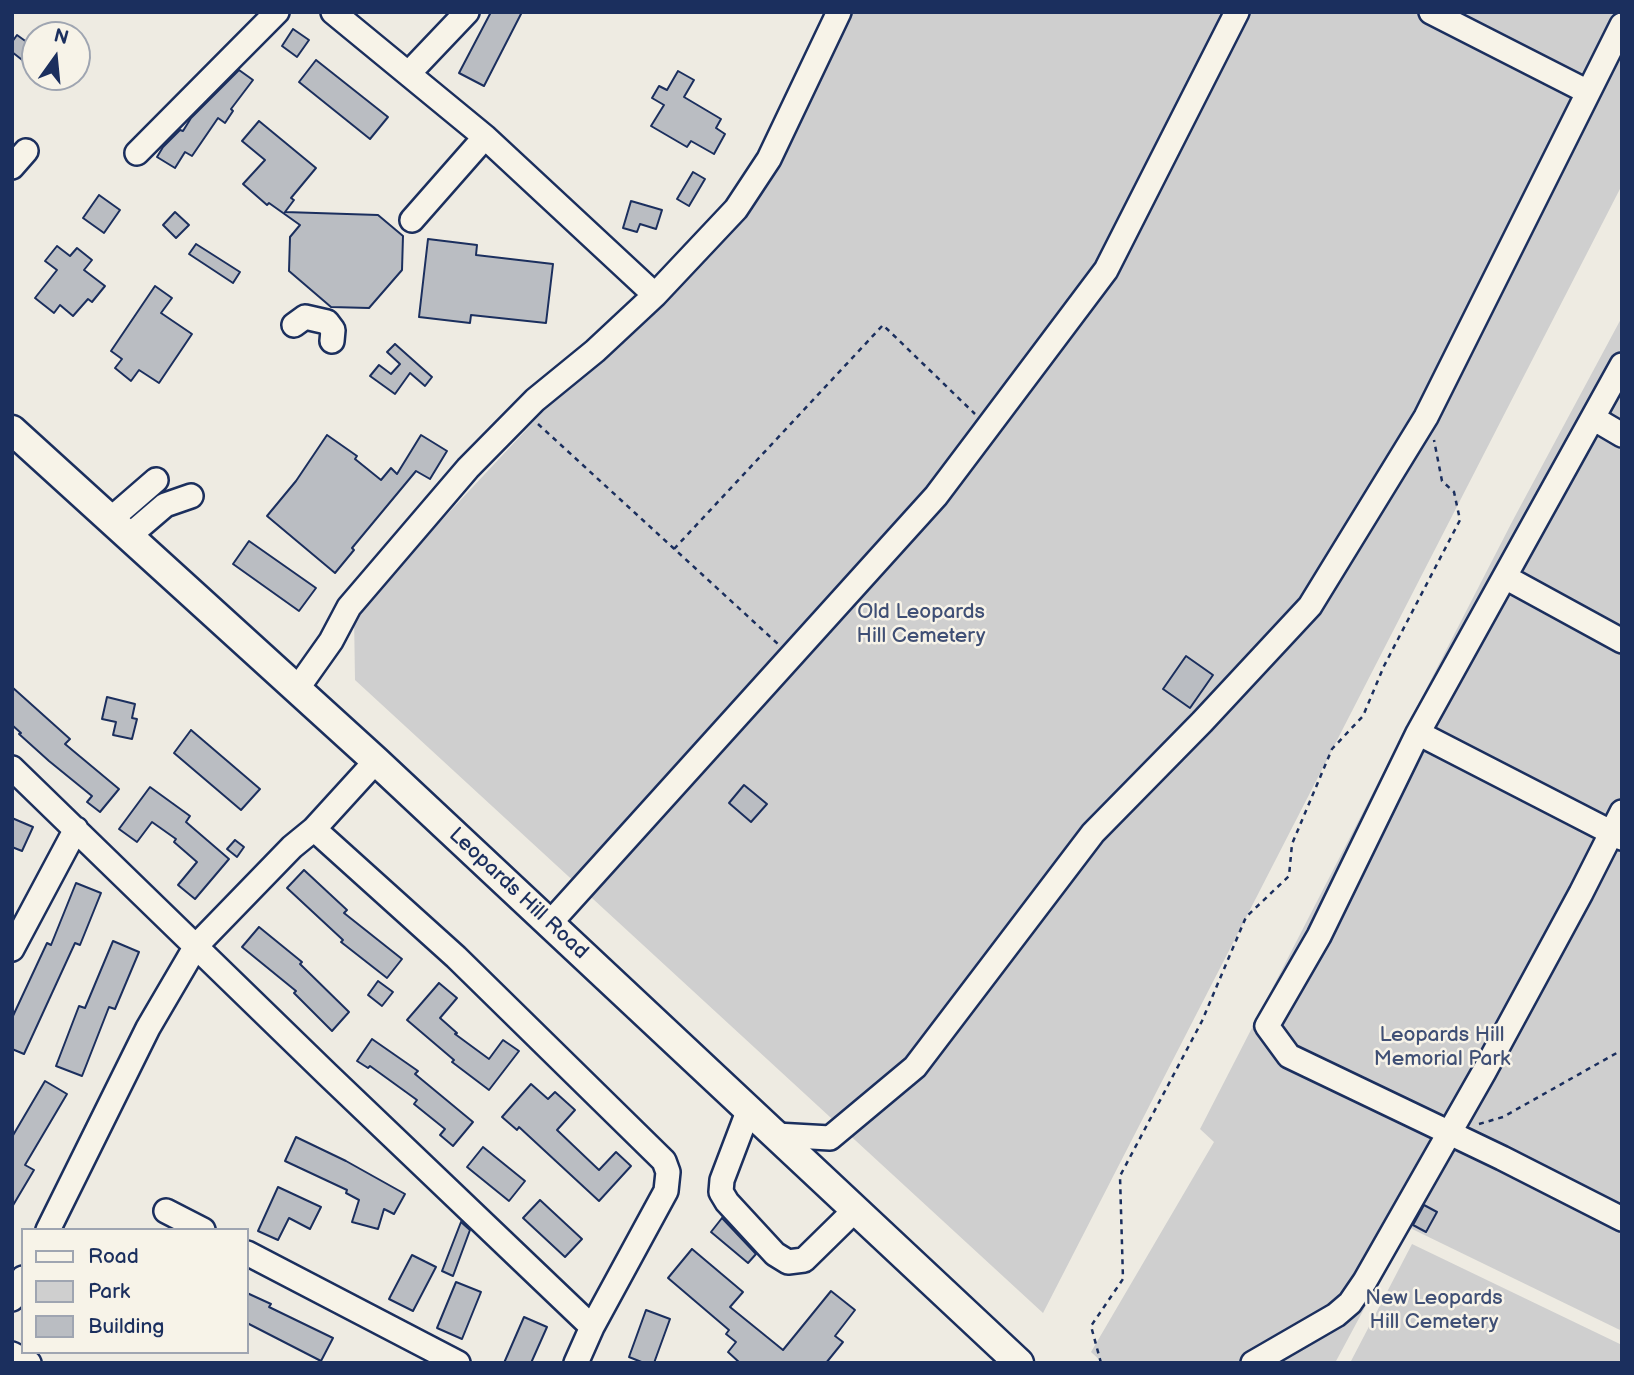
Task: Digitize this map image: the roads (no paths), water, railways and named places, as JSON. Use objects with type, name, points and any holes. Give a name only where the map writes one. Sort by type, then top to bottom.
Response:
[{"type":"main road","name":"Leopards Hill Road","points":[[12,430],[376,761],[1019,1363]]},
{"type":"street","points":[[136,153],[277,12]]},
{"type":"street","points":[[333,12],[485,137],[655,295]]},
{"type":"street","points":[[409,73],[467,12]]},
{"type":"street","points":[[297,689],[331,641],[349,607],[468,468],[554,383],[595,351],[655,295],[736,209],[769,159],[839,12]]},
{"type":"street","points":[[550,923],[936,496],[1106,270],[1237,12]]},
{"type":"street","points":[[1432,12],[1588,92]]},
{"type":"street","points":[[776,1135],[830,1138],[915,1067],[1094,833],[1310,606],[1426,417],[1622,25]]},
{"type":"street","points":[[412,220],[485,137]]},
{"type":"street","points":[[294,325],[305,317],[327,322],[333,330],[332,341]]},
{"type":"street","points":[[1622,365],[1418,733],[1319,936],[1267,1026],[1289,1056],[1622,1219]]},
{"type":"street","points":[[1593,418],[1622,435]]},
{"type":"street","points":[[121,527],[156,480]]},
{"type":"street","points":[[121,527],[164,505],[191,496]]},
{"type":"street","points":[[1505,577],[1622,640]]},
{"type":"street","points":[[1253,1363],[1307,1333],[1350,1303],[1449,1134],[1618,828],[1418,733]]},
{"type":"street","points":[[48,1228],[148,1028],[196,947],[292,847],[314,829],[376,761]]},
{"type":"street","points":[[12,768],[592,1327]]},
{"type":"street","points":[[12,949],[76,829]]},
{"type":"street","points":[[314,829],[456,957],[664,1161],[668,1172],[666,1191],[592,1327],[576,1363]]},
{"type":"street","points":[[749,1109],[722,1180],[721,1192],[775,1254],[788,1262],[804,1260],[855,1210]]},
{"type":"street","points":[[166,1211],[199,1228]]},
{"type":"street","points":[[248,1253],[458,1363]]},
{"type":"street","points":[[12,1299],[21,1282]]},
{"type":"street","points":[[12,1354],[29,1363]]},
{"type":"park label","name":"Old Leopards Hill Cemetery","points":[[921,625]]},
{"type":"park label","name":"Leopards Hill Memorial Park","points":[[1442,1048]]},
{"type":"park label","name":"New Leopards Hill Cemetery","points":[[1434,1311]]}]
